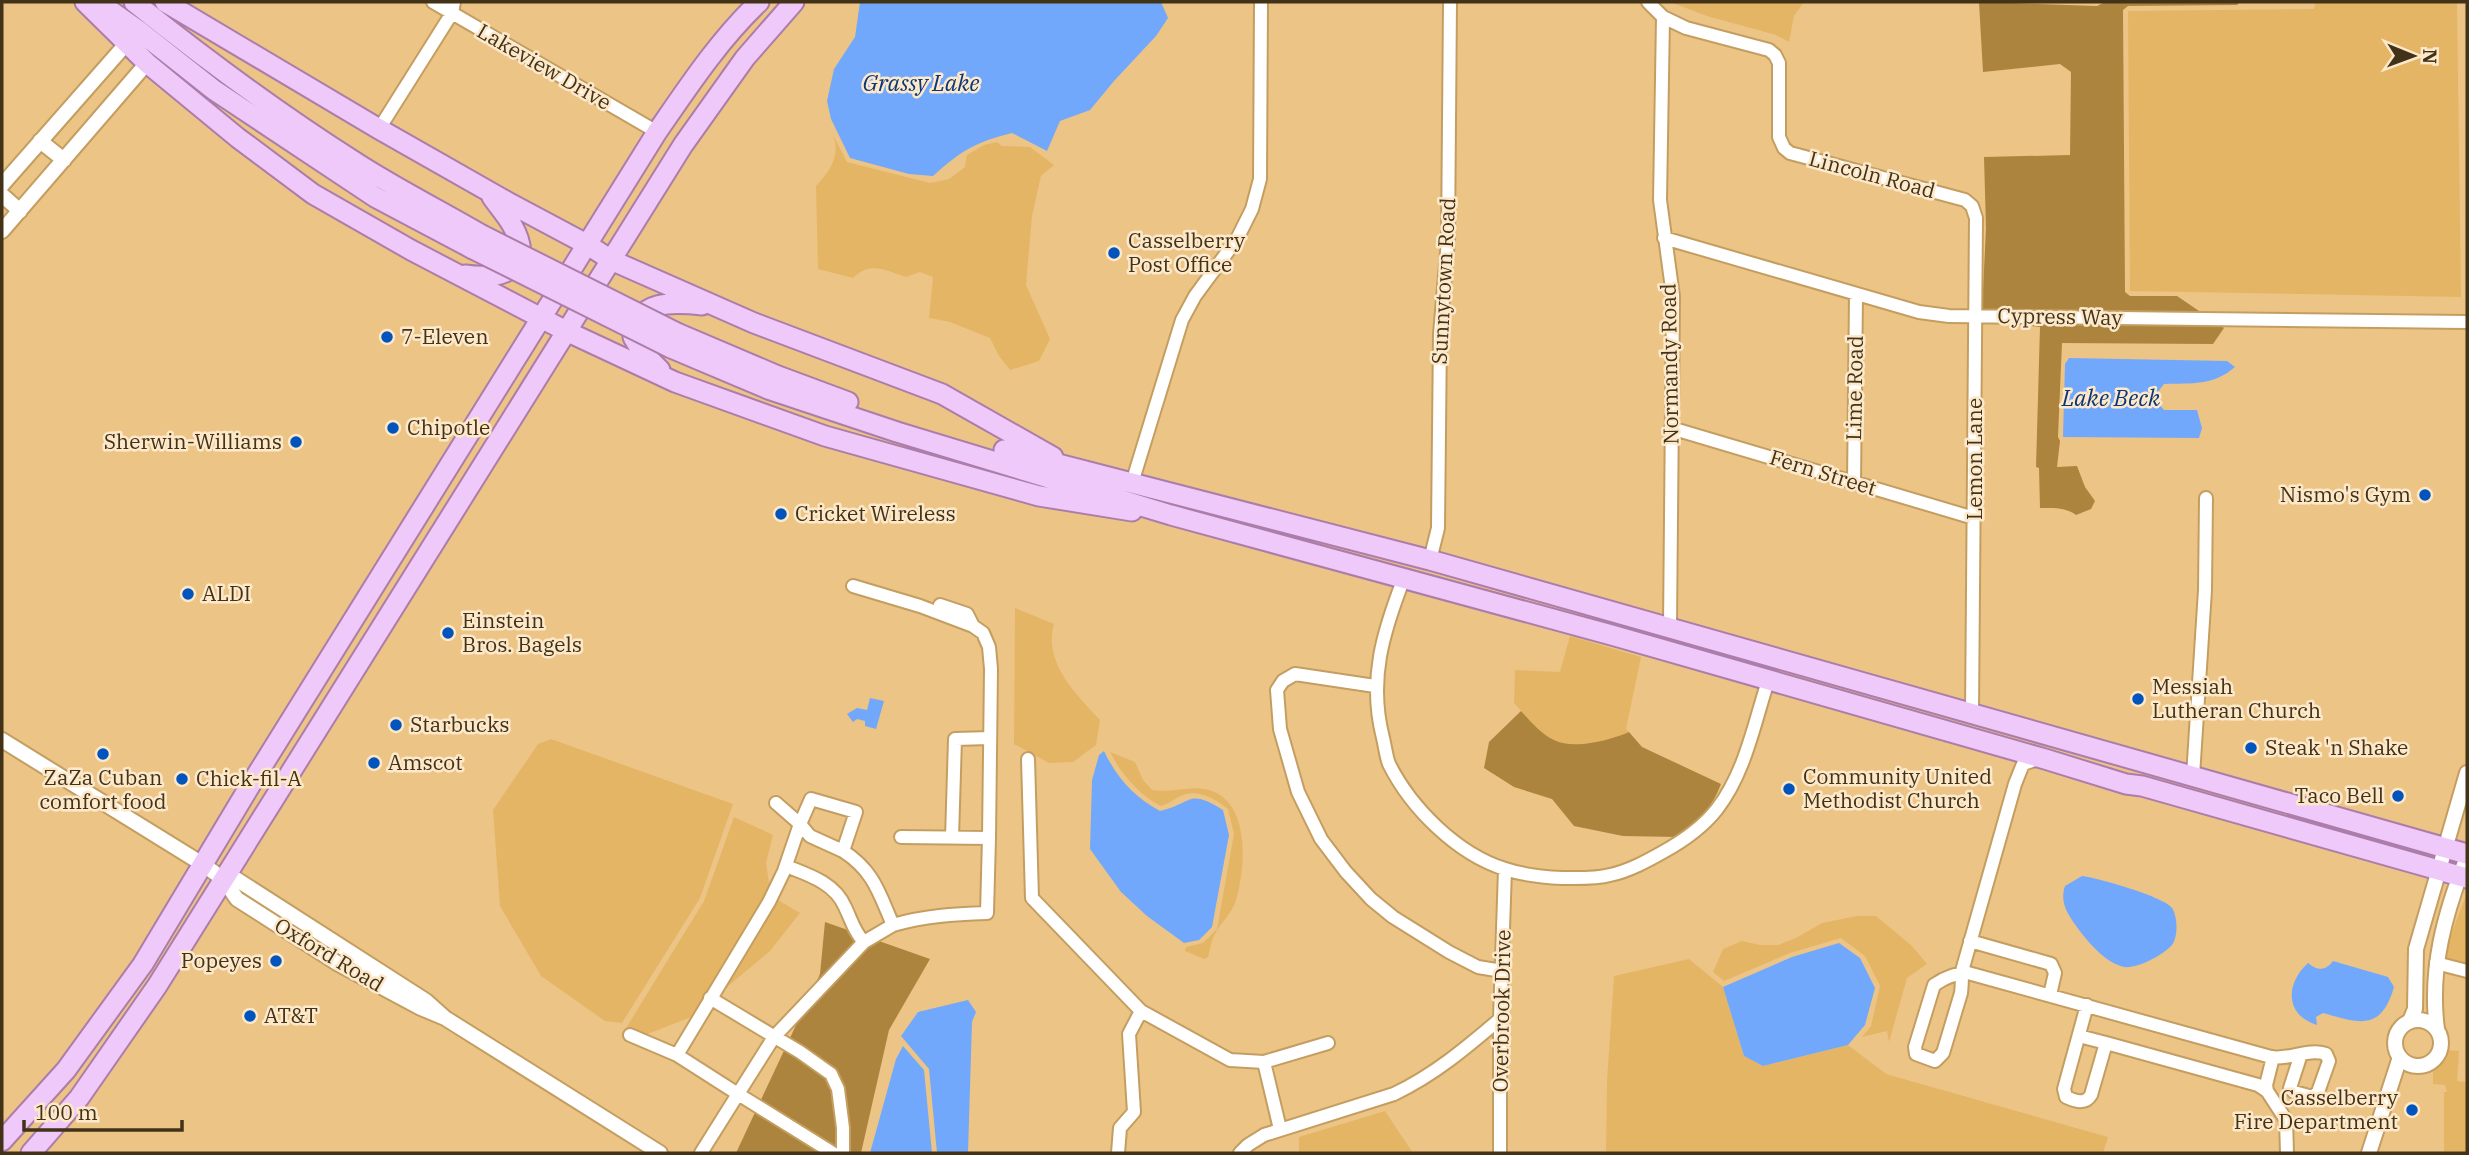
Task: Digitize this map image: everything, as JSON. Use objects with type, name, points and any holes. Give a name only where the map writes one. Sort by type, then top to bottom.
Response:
[{"type":"main road","points":[[85,2],[125,44],[238,138],[313,194],[541,319],[673,382],[825,436],[1039,496],[1110,510],[1171,515]]},
{"type":"main road","points":[[98,2],[214,90],[375,197],[477,241],[768,389],[897,432],[1171,515],[1615,636],[2126,784],[2170,785],[2193,776]]},
{"type":"main road","points":[[134,2],[228,76],[290,120],[477,241]]},
{"type":"main road","points":[[165,2],[379,129],[588,244],[611,260],[714,306],[942,394],[1072,468]]},
{"type":"main road","points":[[2,1141],[66,1070],[143,964],[251,784],[657,132],[701,69],[738,22],[759,2]]},
{"type":"main road","points":[[29,1153],[64,1116],[126,1033],[709,107],[745,58],[794,2]]},
{"type":"main road","points":[[454,273],[483,278],[496,277],[513,270],[518,262],[519,246],[512,225],[488,191]]},
{"type":"main road","points":[[673,382],[642,352],[633,337],[637,320],[648,309],[662,305],[686,303],[714,306]]},
{"type":"main road","points":[[674,341],[964,439],[1430,560],[2467,855]]},
{"type":"main road","points":[[1377,570],[1410,569],[1430,560]]},
{"type":"main road","points":[[1615,636],[1657,633],[1670,628]]},
{"type":"main road","points":[[1768,681],[1777,676],[1813,668]]},
{"type":"main road","points":[[1860,707],[1897,705],[1954,719],[1972,714]]},
{"type":"main road","points":[[1983,741],[1987,735],[2002,732],[2059,748],[2087,745]]},
{"type":"main road","points":[[2143,786],[2463,877]]},
{"type":"main road","points":[[64,1116],[60,1095],[66,1070]]},
{"type":"main road","points":[[29,1153],[39,1120],[36,1102]]},
{"type":"street","name":"Lakeview Drive","points":[[433,2],[453,8],[657,132]]},
{"type":"street","points":[[1132,483],[1182,320],[1195,296],[1237,239],[1252,209],[1260,179],[1261,2]]},
{"type":"street","name":"Sunnytown Road","points":[[1430,560],[1438,528],[1440,334],[1448,240],[1450,2]]},
{"type":"street","points":[[1648,2],[1663,17]]},
{"type":"street","points":[[379,129],[453,8]]},
{"type":"street","name":"Lincoln Road","points":[[1663,17],[1686,28],[1769,50],[1775,55],[1779,63],[1779,137],[1784,148],[1790,153],[1965,200],[1972,206]]},
{"type":"street","name":"Normandy Road","points":[[1663,17],[1660,200],[1673,296],[1670,628]]},
{"type":"street","points":[[2,185],[125,44]]},
{"type":"street","points":[[2,231],[148,63]]},
{"type":"street","points":[[40,141],[64,160]]},
{"type":"street","points":[[2,195],[20,211]]},
{"type":"street","name":"Lemon Lane","points":[[1972,206],[1976,218],[1972,714]]},
{"type":"street","name":"Cypress Way","points":[[1664,238],[1919,312],[1949,316],[2467,321]]},
{"type":"street","name":"Lime Road","points":[[1854,483],[1856,294]]},
{"type":"street","name":"Fern Street","points":[[1671,428],[1974,518]]},
{"type":"street","points":[[2193,776],[2205,590],[2206,498]]},
{"type":"street","points":[[1404,578],[1382,644],[1375,686],[1378,722],[1389,762],[1412,800],[1437,828],[1488,862],[1505,869],[1541,877],[1609,876],[1637,866],[1682,840],[1710,817],[1728,792],[1739,770],[1768,681]]},
{"type":"street","points":[[701,1153],[774,1037],[864,942],[893,925],[918,918],[947,914],[987,914],[991,669],[989,647],[983,633],[973,626],[967,614],[951,615],[943,623],[931,619],[920,606],[853,586]]},
{"type":"street","points":[[334,652],[355,666]]},
{"type":"street","points":[[1375,686],[1295,674],[1283,681],[1277,690],[1280,729],[1298,792],[1321,839],[1371,899],[1393,917],[1478,967],[1502,971]]},
{"type":"street","points":[[952,838],[955,739],[990,738]]},
{"type":"street","name":"Oxford Road","points":[[2,740],[204,865],[223,879],[237,899],[337,963],[421,1009],[445,1018],[660,1153]]},
{"type":"street","points":[[2045,759],[2029,760],[2021,766],[1970,941],[1962,973],[1961,993],[1942,1055],[1935,1061],[1915,1053],[1933,987],[1937,982],[1962,973],[1975,974],[2273,1057],[2301,1054]]},
{"type":"street","points":[[1028,760],[1032,898],[1141,1011],[1230,1060],[1264,1062],[1328,1043]]},
{"type":"street","points":[[2378,1153],[2406,1071],[2405,1061],[2395,1047],[2396,1033],[2410,1021],[2415,1009],[2416,949],[2467,773]]},
{"type":"street","points":[[677,1055],[769,902],[786,866],[811,799],[856,812],[843,851]]},
{"type":"street","points":[[776,803],[810,836],[859,861],[872,876],[893,925]]},
{"type":"street","points":[[901,837],[989,838]]},
{"type":"street","points":[[2405,1061],[2422,1066],[2436,1058],[2442,1044],[2433,1000],[2436,962],[2453,891],[2463,877],[2467,855]]},
{"type":"street","points":[[786,866],[838,893],[853,927],[864,942]]},
{"type":"street","name":"Overbrook Drive","points":[[1500,1153],[1500,1019],[1505,869]]},
{"type":"street","points":[[1970,941],[2051,964],[2055,973],[2050,995]]},
{"type":"street","points":[[2436,962],[2467,971]]},
{"type":"street","points":[[710,998],[831,1074],[838,1089],[843,1153]]},
{"type":"street","points":[[2087,1005],[2064,1093],[2068,1098],[2080,1102],[2090,1098],[2106,1043]]},
{"type":"street","points":[[1118,1153],[1120,1128],[1134,1112],[1129,1034],[1141,1011]]},
{"type":"street","points":[[1240,1153],[1264,1135],[1394,1094],[1412,1085],[1465,1049],[1500,1019]]},
{"type":"street","points":[[2410,1021],[2426,1020],[2437,1029]]},
{"type":"street","points":[[631,1035],[677,1055],[833,1153]]},
{"type":"street","points":[[2079,1036],[2258,1085],[2267,1091],[2286,1120],[2287,1153]]},
{"type":"street","points":[[2267,1091],[2266,1082],[2273,1057]]},
{"type":"street","points":[[2369,1153],[2405,1061]]},
{"type":"street","points":[[1264,1062],[1280,1129]]},
{"type":"shaded area","points":[[1670,2],[1804,2],[1794,16],[1789,42],[1776,35],[1707,16]]},
{"type":"shaded area","points":[[1979,2],[2097,6],[2105,2],[2240,2],[2237,5],[2128,6],[2123,10],[2125,292],[2130,296],[2177,296],[2202,313],[1982,311],[1986,228],[1984,157],[2070,155],[2071,72],[2060,64],[1983,72]]},
{"type":"shaded area","points":[[2315,2],[2457,2],[2461,297],[2130,291],[2128,11],[2314,9]]},
{"type":"shaded area","points":[[832,133],[847,162],[930,183],[949,179],[965,167],[967,155],[984,145],[997,142],[1002,146],[1030,147],[1054,165],[1041,176],[1032,216],[1026,285],[1050,339],[1039,361],[1010,370],[990,338],[950,322],[929,318],[933,277],[920,272],[906,277],[872,268],[853,278],[818,269],[816,186],[833,162],[836,148]]},
{"type":"shaded area","points":[[1998,322],[2218,324],[2224,328],[2213,344],[2062,343],[2057,467],[2077,466],[2085,487],[2095,501],[2091,509],[2076,515],[2063,509],[2040,508],[2039,468],[2036,467],[2040,327]]},
{"type":"shaded area","points":[[1015,608],[1054,624],[1053,652],[1057,665],[1072,688],[1100,720],[1096,745],[1073,762],[1049,763],[1014,744]]},
{"type":"shaded area","points":[[1570,636],[1641,657],[1626,729],[1629,732],[1592,743],[1562,743],[1543,733],[1514,703],[1515,670],[1560,672]]},
{"type":"shaded area","points":[[1521,711],[1536,727],[1562,743],[1592,743],[1629,732],[1642,747],[1721,784],[1704,814],[1678,837],[1623,836],[1574,826],[1552,799],[1514,787],[1484,768],[1489,742]]},
{"type":"shaded area","points":[[551,739],[733,804],[700,898],[622,1023],[605,1021],[541,976],[500,906],[493,810],[538,744]]},
{"type":"shaded area","points":[[1110,752],[1135,762],[1143,780],[1152,790],[1205,789],[1220,795],[1231,805],[1238,819],[1243,852],[1239,886],[1234,905],[1212,941],[1208,957],[1204,959],[1185,951],[1186,947],[1203,943],[1217,929],[1234,834],[1228,809],[1212,798],[1193,793],[1161,806],[1131,783]]},
{"type":"shaded area","points":[[734,817],[773,835],[766,863],[771,896],[800,913],[770,951],[691,1017],[645,1035],[626,1028],[704,901]]},
{"type":"shaded area","points":[[2467,893],[2467,972],[2443,955]]},
{"type":"shaded area","points":[[1857,916],[1876,916],[1912,946],[1927,964],[1907,978],[1889,1042],[1887,1031],[1862,1037],[1871,1026],[1880,986],[1865,956],[1841,938],[1790,953],[1724,981],[1713,972],[1723,949],[1742,941],[1778,945],[1822,923]]},
{"type":"shaded area","points":[[825,922],[930,959],[889,1030],[861,1153],[736,1153],[820,974]]},
{"type":"shaded area","points":[[1689,959],[1723,987],[1744,1056],[1763,1066],[1848,1045],[1886,1074],[2108,1137],[2103,1153],[1606,1153],[1607,1081],[1614,976]]},
{"type":"shaded area","points":[[2446,1050],[2459,1051],[2457,1081],[2467,1082],[2467,1153],[2444,1153],[2444,1092],[2447,1092],[2445,1085],[2433,1084],[2433,1072]]},
{"type":"shaded area","points":[[1385,1111],[1413,1153],[1299,1153],[1299,1137]]},
{"type":"water","name":"Grassy Lake","points":[[860,2],[1161,2],[1168,18],[1156,36],[1090,110],[1060,121],[1047,151],[1012,133],[969,148],[933,176],[909,174],[850,158],[831,119],[827,101],[834,69],[855,37]]},
{"type":"water","name":"Lake Beck","points":[[2069,358],[2227,361],[2235,367],[2219,378],[2193,383],[2164,384],[2157,393],[2158,403],[2164,410],[2197,410],[2202,428],[2199,438],[2063,437],[2065,364]]},
{"type":"water","points":[[870,698],[884,701],[876,729],[865,726],[865,721],[857,719],[853,722],[847,714],[857,708],[867,710]]},
{"type":"water","points":[[1104,751],[1127,786],[1142,800],[1160,811],[1191,799],[1203,800],[1223,810],[1229,835],[1212,927],[1199,940],[1184,943],[1147,916],[1121,892],[1090,849],[1092,780],[1099,755]]},
{"type":"water","points":[[2082,876],[2130,889],[2167,904],[2174,912],[2176,922],[2172,945],[2163,953],[2136,966],[2117,965],[2105,957],[2079,930],[2064,904],[2065,886]]},
{"type":"water","points":[[1839,943],[1860,958],[1875,988],[1865,1025],[1848,1045],[1763,1066],[1744,1056],[1723,987],[1792,957]]},
{"type":"water","points":[[2333,961],[2388,977],[2394,987],[2389,1001],[2375,1018],[2358,1021],[2323,1013],[2316,1017],[2317,1025],[2299,1014],[2294,1007],[2292,989],[2300,971],[2308,963],[2321,969]]},
{"type":"water","points":[[968,1000],[976,1012],[972,1022],[968,1153],[937,1153],[929,1069],[901,1036],[918,1012]]},
{"type":"water","points":[[903,1046],[924,1070],[932,1153],[870,1153],[896,1059]]},
{"type":"place","name":"Casselberry Post Office","points":[[1114,253]]},
{"type":"place","name":"7-Eleven","points":[[387,337]]},
{"type":"place","name":"Chipotle","points":[[393,428]]},
{"type":"place","name":"Sherwin-Williams","points":[[296,442]]},
{"type":"place","name":"Nismo's Gym","points":[[2425,495]]},
{"type":"place","name":"Cricket Wireless","points":[[781,514]]},
{"type":"place","name":"ALDI","points":[[188,594]]},
{"type":"place","name":"Einstein Bros. Bagels","points":[[448,633]]},
{"type":"place","name":"Messiah Lutheran Church","points":[[2138,699]]},
{"type":"place","name":"Starbucks","points":[[396,725]]},
{"type":"place","name":"Steak 'n Shake","points":[[2251,748]]},
{"type":"place","name":"ZaZa Cuban comfort food","points":[[103,754]]},
{"type":"place","name":"Amscot","points":[[374,763]]},
{"type":"place","name":"Chick-fil-A","points":[[182,779]]},
{"type":"place","name":"Community United Methodist Church","points":[[1789,789]]},
{"type":"place","name":"Taco Bell","points":[[2398,796]]},
{"type":"place","name":"Popeyes","points":[[276,961]]},
{"type":"place","name":"AT&T","points":[[250,1016]]},
{"type":"place","name":"Casselberry Fire Department","points":[[2412,1110]]}]
